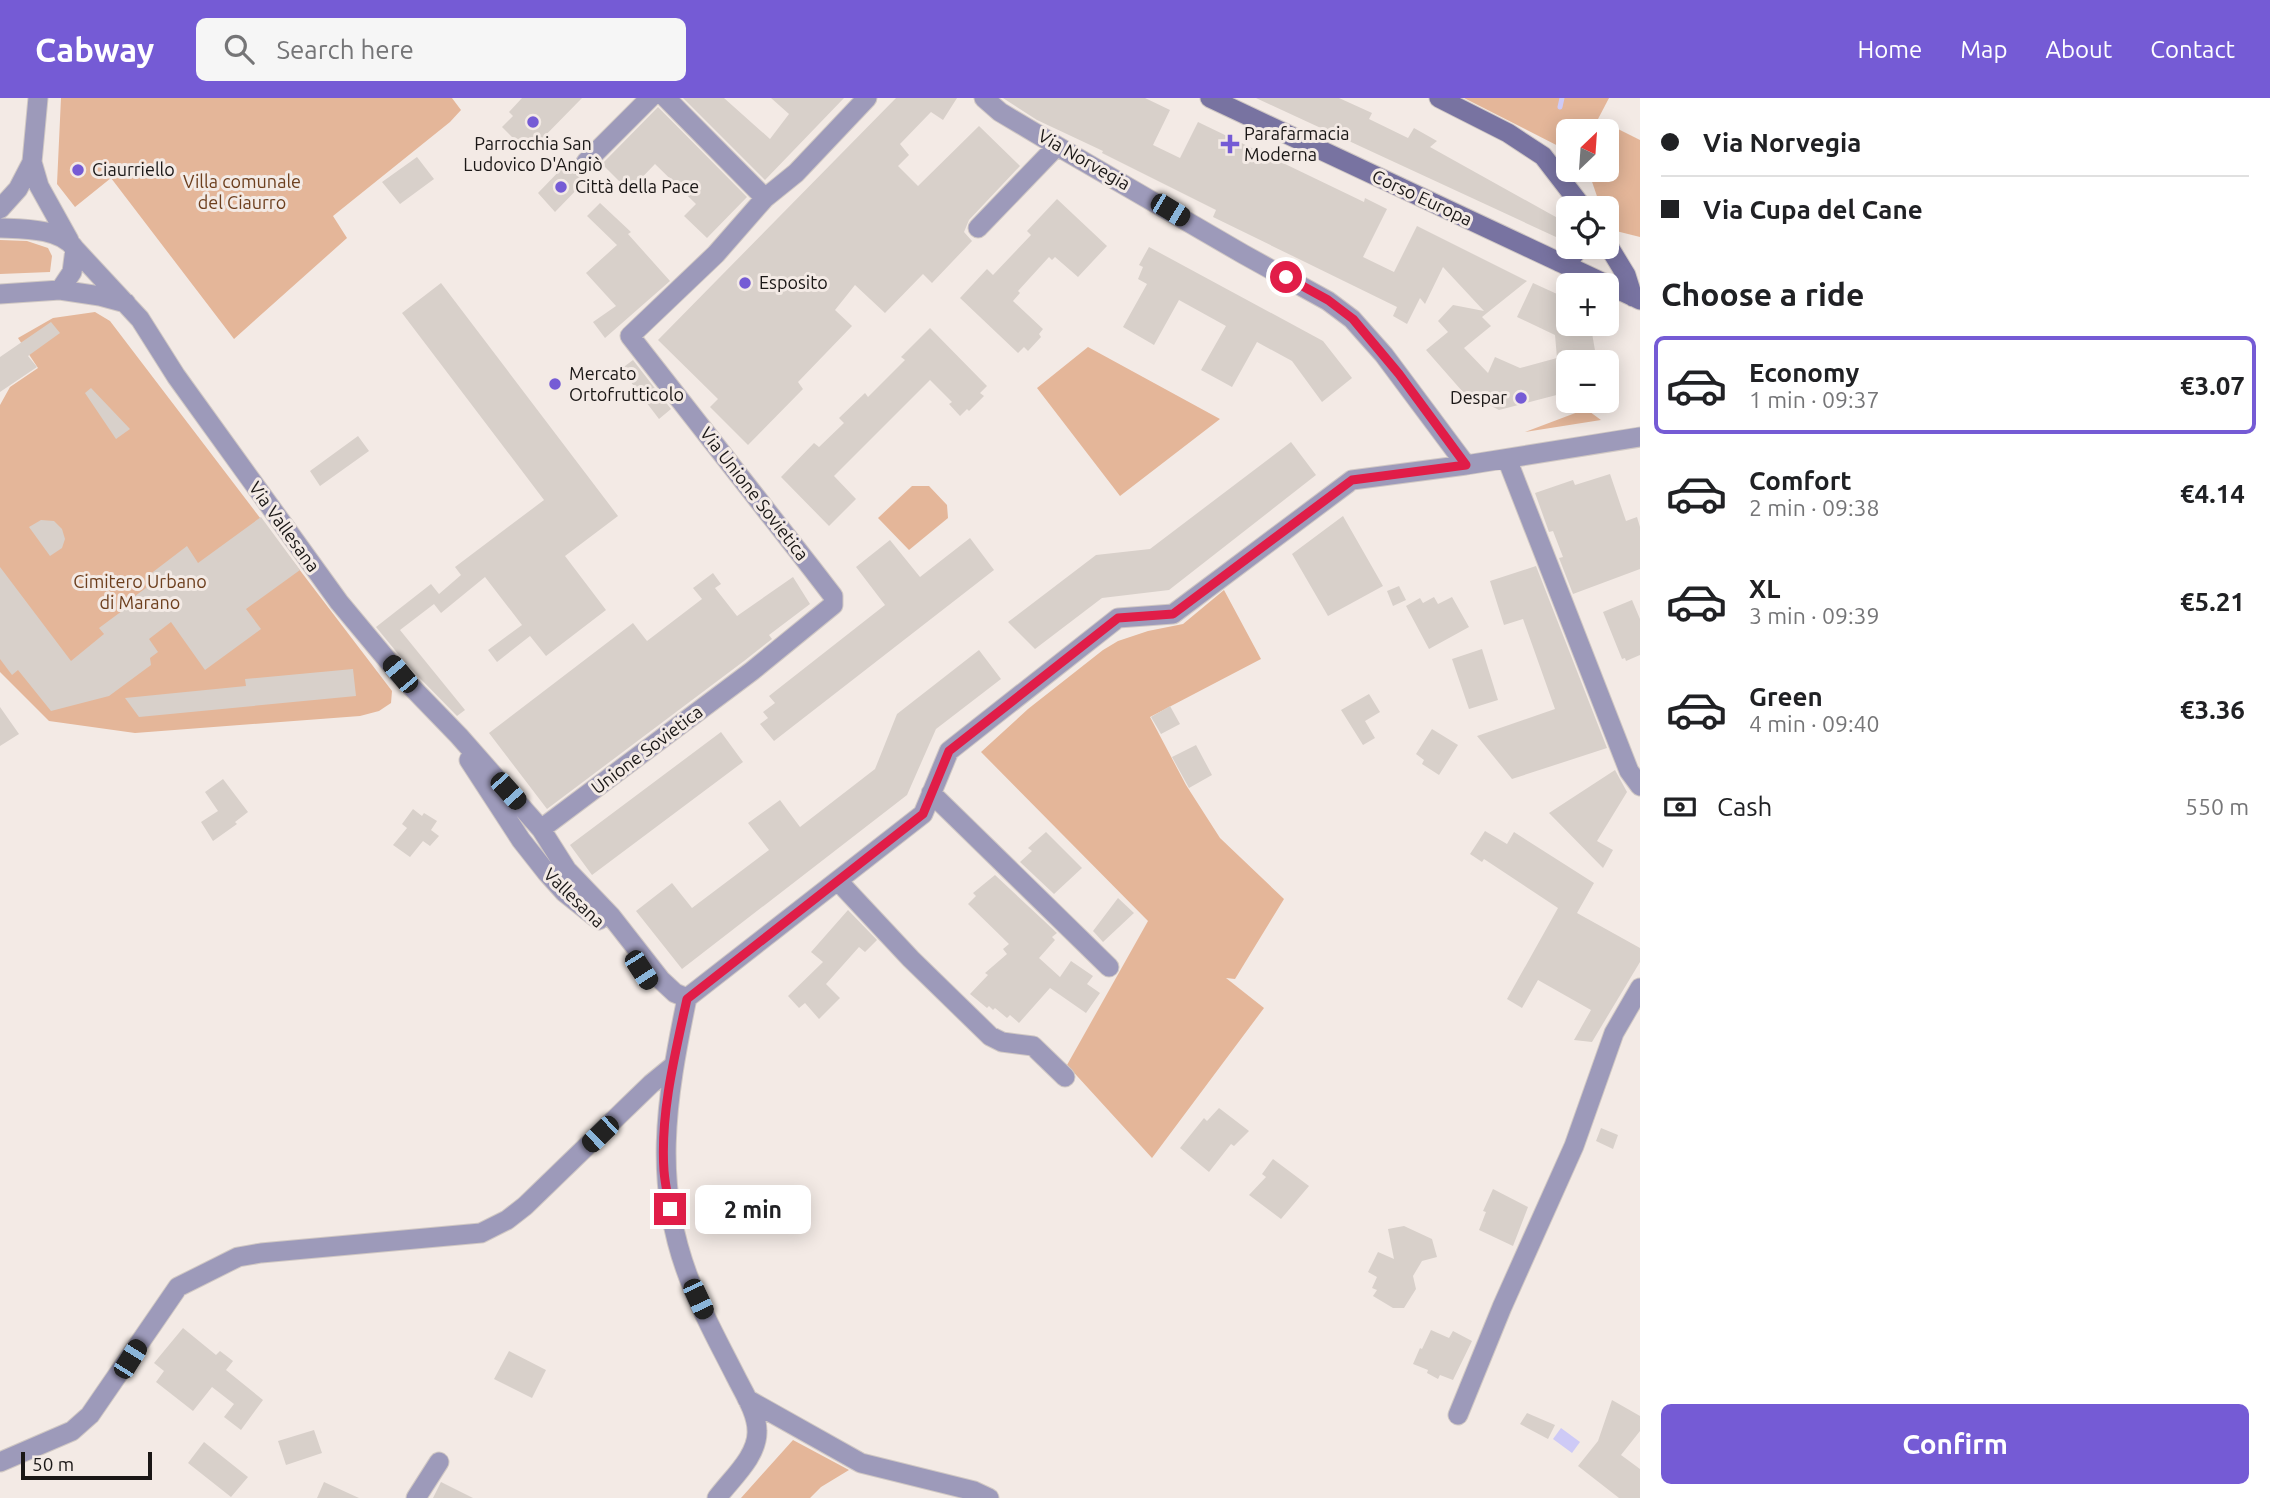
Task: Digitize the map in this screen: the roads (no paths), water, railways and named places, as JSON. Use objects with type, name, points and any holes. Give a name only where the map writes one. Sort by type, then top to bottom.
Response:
[{"type":"main road","name":"Corso Europa","points":[[1210,98],[1637,299]]},
{"type":"main road","points":[[1439,98],[1508,133],[1543,156],[1573,196]]},
{"type":"main road","points":[[1559,262],[1567,259]]},
{"type":"main road","points":[[1616,259],[1637,299]]},
{"type":"street","points":[[0,209],[18,189],[32,162],[38,98]]},
{"type":"street","points":[[586,162],[650,98]]},
{"type":"street","points":[[666,98],[765,198]]},
{"type":"street","name":"Via Unione Sovietica","points":[[752,671],[833,605],[833,596],[630,336],[716,254],[765,198],[796,173],[867,98]]},
{"type":"street","name":"Via Norvegia","points":[[984,98],[1000,112],[1243,254],[1328,300],[1353,319],[1391,364],[1466,465]]},
{"type":"street","points":[[978,228],[1058,146]]},
{"type":"street","name":"Via Vallesana","points":[[32,162],[39,186],[72,245],[140,319],[176,376],[339,602],[400,674],[459,736]]},
{"type":"street","points":[[0,228],[31,229],[72,245],[72,272],[60,290]]},
{"type":"street","points":[[0,293],[60,290],[100,296],[127,304]]},
{"type":"street","points":[[717,1498],[752,1453],[758,1428],[747,1399],[691,1286],[673,1228],[664,1171],[665,1140],[673,1066],[687,999],[923,814],[949,751],[1118,618],[1173,614],[1352,480],[1640,437]]},
{"type":"street","points":[[1507,458],[1629,771],[1640,786]]},
{"type":"street","name":"Unione Sovietica","points":[[541,828],[752,671]]},
{"type":"street","points":[[459,736],[541,828],[567,870],[611,916],[661,980],[674,993],[687,999]]},
{"type":"street","name":"Vallesana","points":[[459,736],[473,769],[547,873],[564,892],[593,914],[618,941],[656,993],[687,999]]},
{"type":"street","points":[[932,793],[1108,967]]},
{"type":"street","points":[[838,881],[911,959],[990,1036],[1002,1042],[1033,1046],[1065,1077]]},
{"type":"street","points":[[1458,1415],[1502,1307],[1574,1146],[1614,1034],[1640,988]]},
{"type":"street","points":[[0,1462],[72,1431],[90,1415],[178,1287],[238,1257],[261,1252],[481,1233],[507,1220],[525,1206],[673,1066]]},
{"type":"street","points":[[747,1399],[861,1463],[974,1491],[989,1498]]},
{"type":"street","points":[[416,1498],[439,1462]]},
{"type":"waterway","points":[[1560,107],[1562,98]]},
{"type":"place","name":"Parrocchia San Ludovico D'Angiò","points":[[533,122]]},
{"type":"place","name":"Parafarmacia Moderna","points":[[1230,144]]},
{"type":"place","name":"Ciaurriello","points":[[78,170]]},
{"type":"place","name":"Città della Pace","points":[[561,187]]},
{"type":"place","name":"Esposito","points":[[745,283]]},
{"type":"place","name":"Mercato Ortofrutticolo","points":[[555,384]]},
{"type":"place","name":"Despar","points":[[1521,398]]},
{"type":"park label","name":"Villa comunale del Ciaurro","points":[[242,192]]},
{"type":"park label","name":"Cimitero Urbano di Marano","points":[[140,592]]}]
